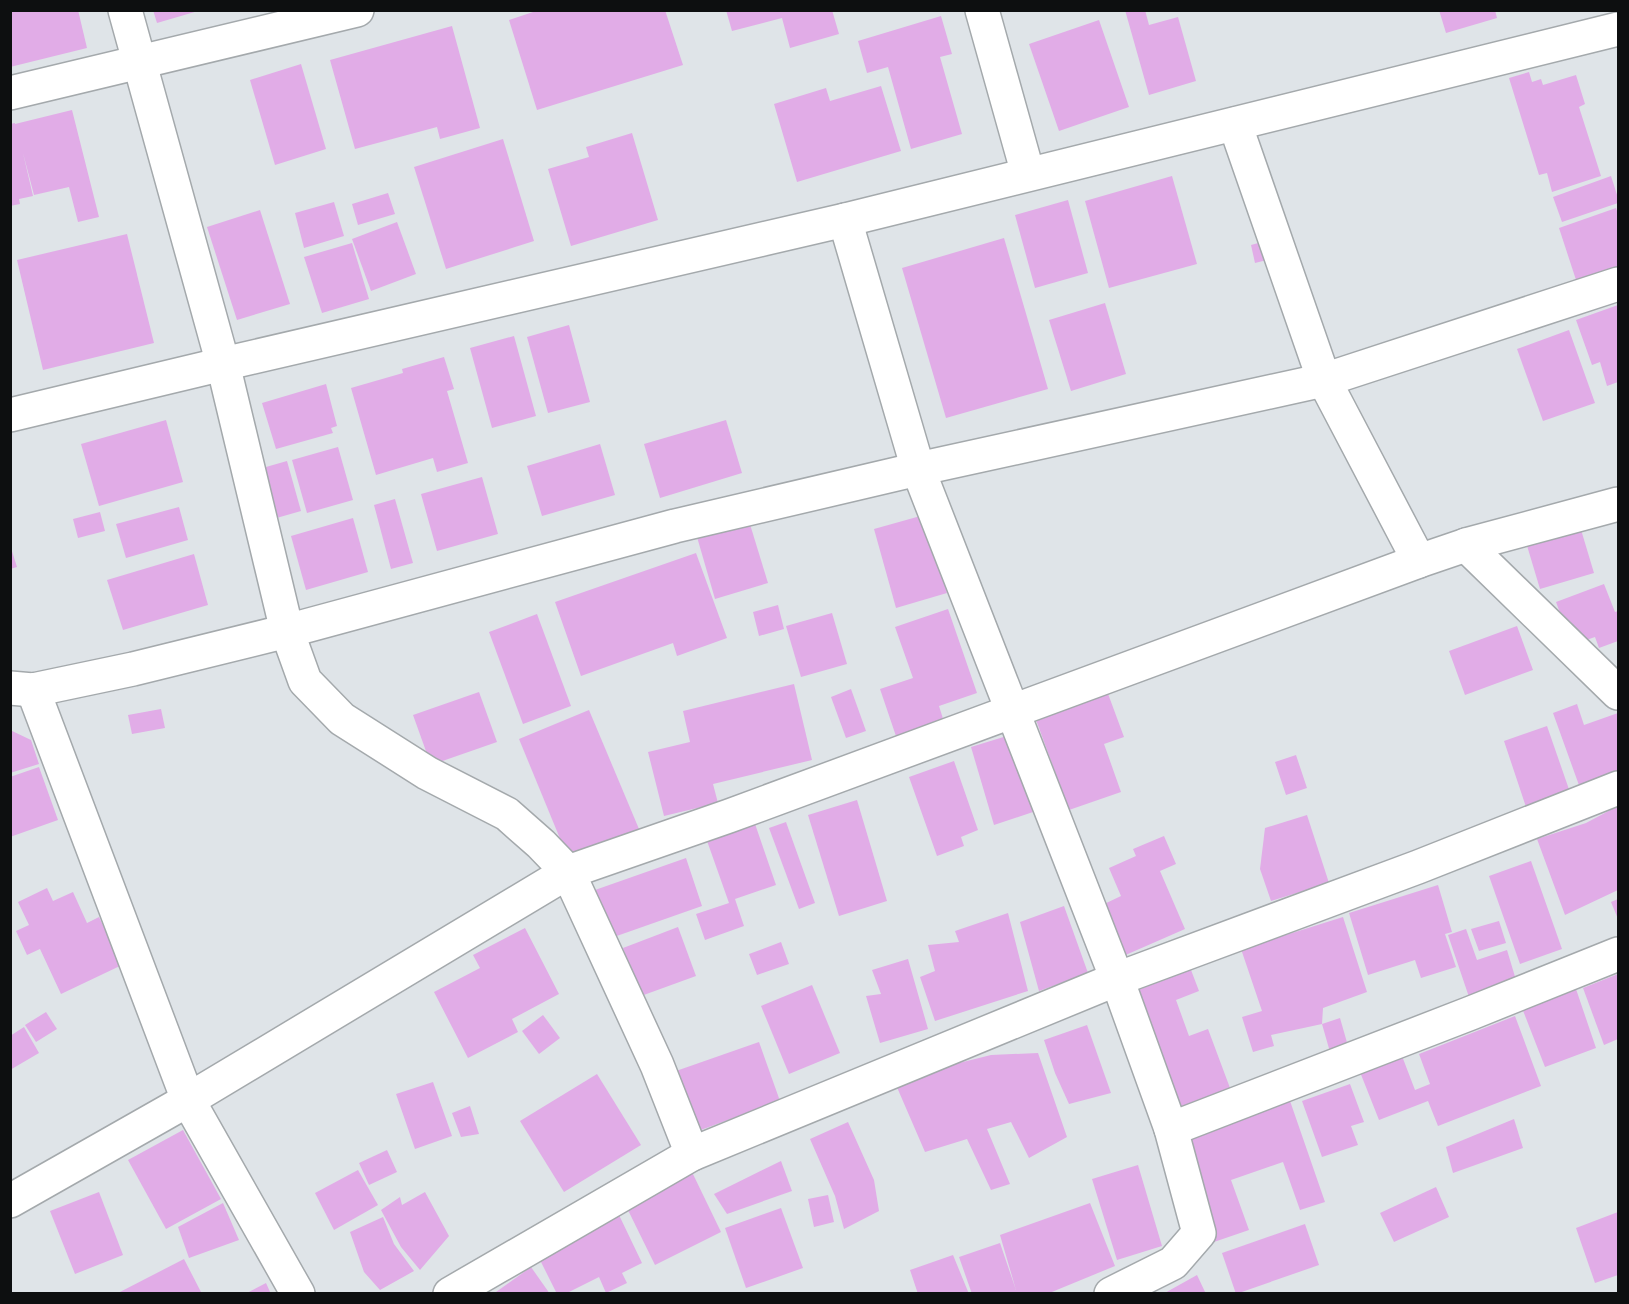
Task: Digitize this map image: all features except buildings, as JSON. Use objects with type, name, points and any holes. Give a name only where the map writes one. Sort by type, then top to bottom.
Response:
[{"type":"street","points":[[125,10],[223,364],[288,631],[305,681],[342,719],[427,773],[507,814],[568,872],[657,1065],[692,1154]]},
{"type":"street","points":[[10,93],[357,10]]},
{"type":"street","points":[[982,10],[1028,174]]},
{"type":"street","points":[[10,415],[844,220],[1618,29]]},
{"type":"street","points":[[1235,124],[1324,380],[1419,561]]},
{"type":"street","points":[[844,220],[918,469],[1117,979],[1172,1129],[1198,1233],[1173,1263],[1111,1293]]},
{"type":"street","points":[[298,1293],[188,1100],[22,689],[133,669],[288,631],[675,526],[918,469],[1324,380],[1618,284]]},
{"type":"street","points":[[10,1201],[188,1100],[568,872],[729,816],[1419,561],[1466,545],[1618,504]]},
{"type":"street","points":[[1466,545],[1618,693]]},
{"type":"street","points":[[450,1293],[692,1154],[1117,979],[1418,867],[1618,788]]},
{"type":"street","points":[[1172,1129],[1618,954]]}]
